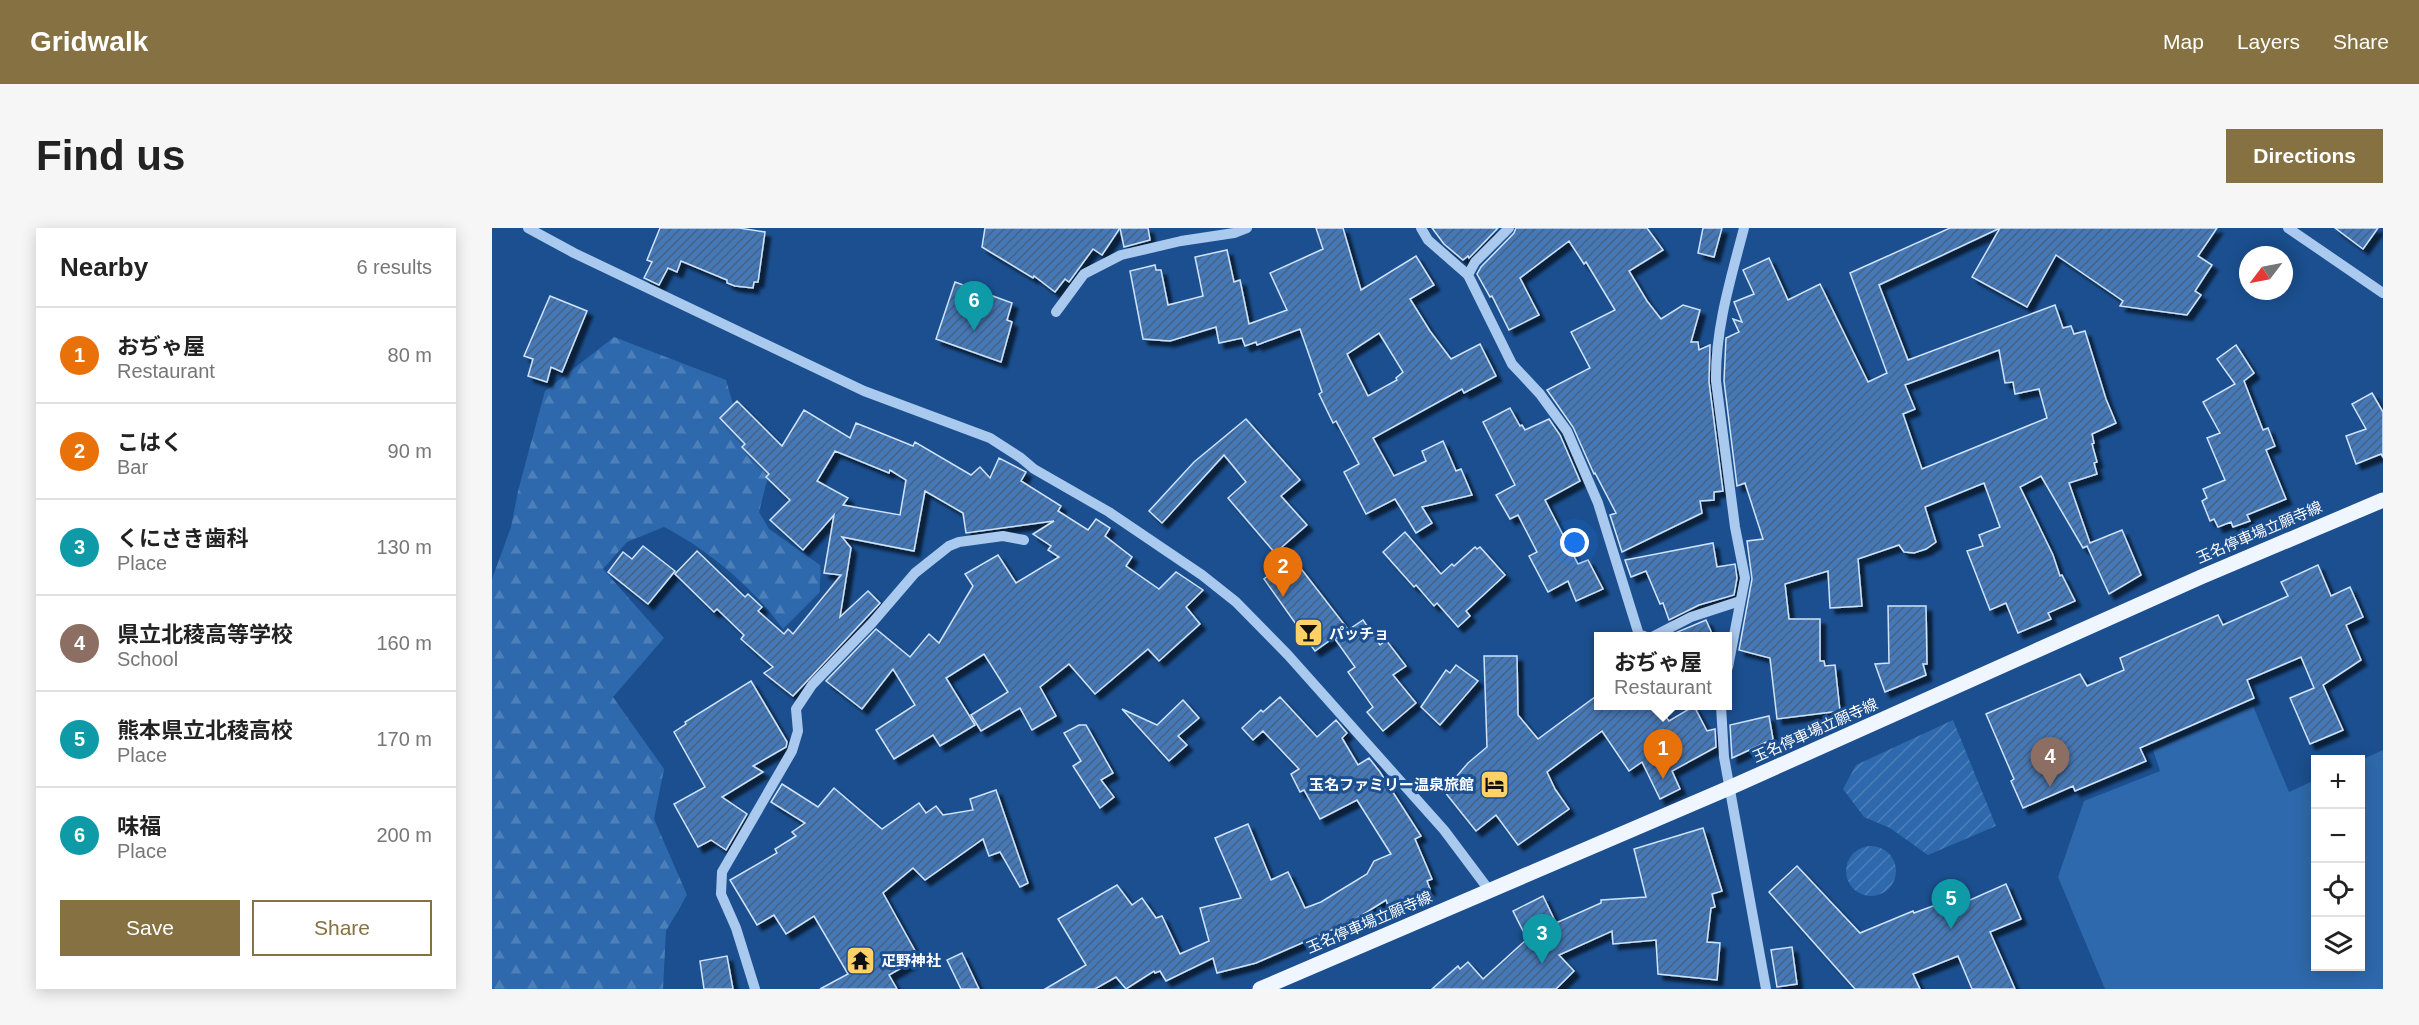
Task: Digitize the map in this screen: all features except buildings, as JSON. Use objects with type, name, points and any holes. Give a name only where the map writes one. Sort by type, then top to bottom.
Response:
[{"type":"main road","name":"玉名停車場立願寺線","points":[[1260,989],[1729,788],[2222,567],[2383,500]]},
{"type":"street","points":[[528,228],[574,253],[864,391],[990,438],[1034,469],[1108,512],[1202,574],[1236,602],[1288,656],[1444,830],[1489,890]]},
{"type":"street","points":[[1056,312],[1084,274],[1121,255],[1181,241],[1234,233],[1247,228]]},
{"type":"street","points":[[1421,228],[1428,240],[1468,275],[1512,364],[1540,394],[1567,431],[1598,503],[1638,632]]},
{"type":"street","points":[[1468,275],[1474,262],[1509,228]]},
{"type":"street","points":[[1732,645],[1745,578],[1735,527],[1716,381],[1715,356],[1725,302],[1744,228]]},
{"type":"street","points":[[2288,228],[2383,293]]},
{"type":"street","points":[[755,989],[736,928],[721,894],[722,872],[792,751],[798,731],[796,709],[812,685],[872,624],[915,573],[949,546],[1004,536],[1024,540]]},
{"type":"street","points":[[1662,632],[1691,617],[1740,602]]},
{"type":"street","points":[[1721,710],[1724,757],[1766,989]]},
{"type":"green space","points":[[614,337],[726,380],[739,425],[772,461],[759,512],[769,529],[820,565],[820,592],[783,629],[758,599],[729,571],[681,536],[664,527],[627,542],[603,569],[664,638],[613,697],[664,769],[654,819],[687,895],[666,931],[663,989],[492,989],[492,579],[511,527],[518,491],[545,391]]},
{"type":"green space","points":[[2253,706],[2289,792],[2311,782],[2311,971],[2365,971],[2365,758],[2383,750],[2383,989],[2105,989],[2058,877],[2084,801],[2160,771],[2153,750]]},
{"type":"green space","points":[[1953,720],[1996,826],[1928,855],[1890,828],[1864,817],[1843,789],[1856,765]]},
{"type":"green space","points":[[1866,846],[1876,846],[1889,853],[1896,866],[1896,876],[1889,889],[1876,896],[1866,896],[1857,892],[1850,885],[1846,876],[1846,866],[1850,857],[1857,850]]},
{"type":"place","name":"味福","points":[[974,331]]},
{"type":"place","name":"こはく","points":[[1283,597]]},
{"type":"place","name":"パッチョ","points":[[1308,633]]},
{"type":"place","name":"おぢゃ屋","points":[[1663,779]]},
{"type":"place","name":"玉名ファミリー温泉旅館","points":[[1495,784]]},
{"type":"place","name":"県立北稜高等学校","points":[[2050,787]]},
{"type":"place","name":"熊本県立北稜高校","points":[[1951,929]]},
{"type":"place","name":"疋野神社","points":[[860,960]]},
{"type":"place","name":"くにさき歯科","points":[[1542,964]]}]
